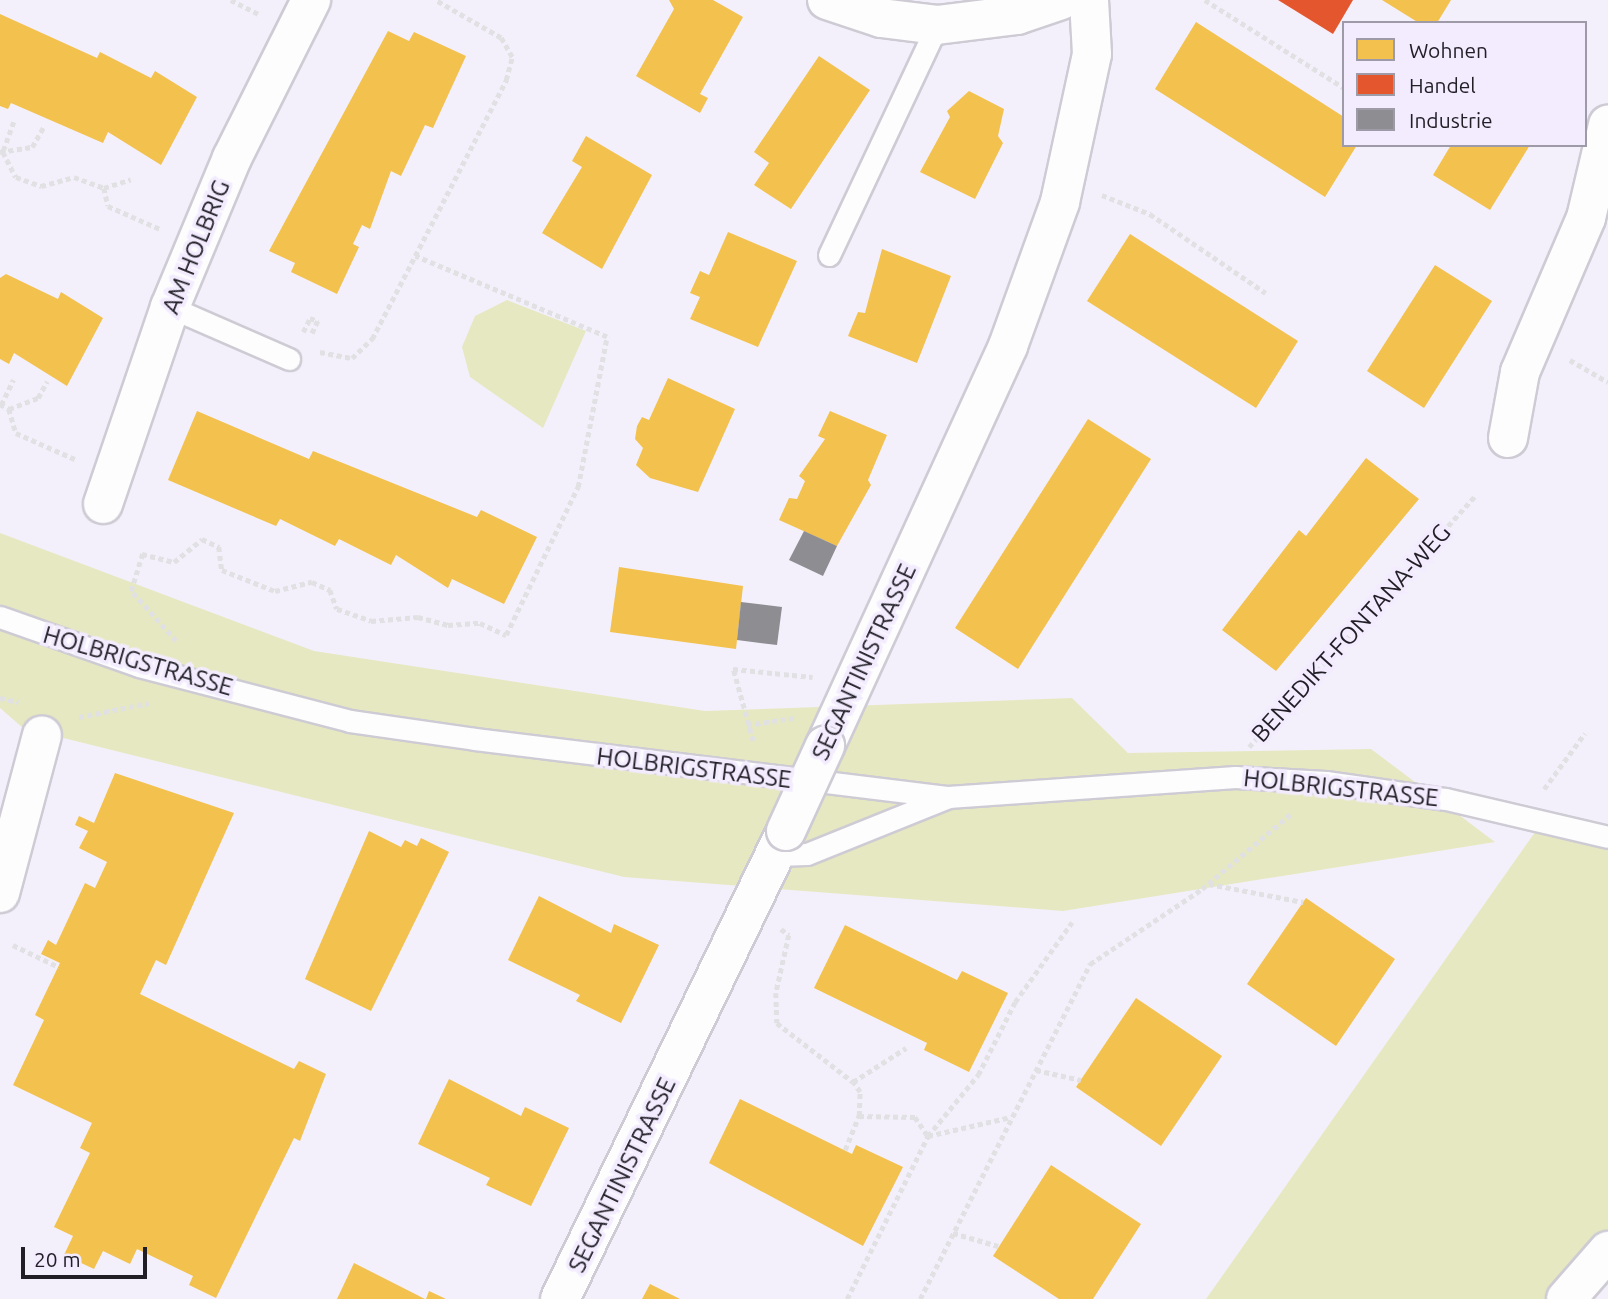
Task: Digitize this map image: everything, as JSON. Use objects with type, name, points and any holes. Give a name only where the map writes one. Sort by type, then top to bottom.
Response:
[{"type":"street","name":"AM HOLBRIG","points":[[103,504],[170,307],[232,158],[311,0]]},
{"type":"street","points":[[827,0],[881,18],[937,25],[1017,15],[1061,0]]},
{"type":"street","name":"SEGANTINISTRASSE","points":[[560,1299],[781,843],[1008,346],[1060,202],[1092,54],[1088,0]]},
{"type":"street","points":[[1508,438],[1520,372],[1586,218],[1608,125]]},
{"type":"street","points":[[0,893],[59,727]]},
{"type":"street","points":[[1566,1299],[1608,1251]]},
{"type":"lane","points":[[828,255],[937,25]]},
{"type":"lane","points":[[170,307],[289,359]]},
{"type":"lane","name":"HOLBRIGSTRASSE","points":[[0,617],[139,666],[196,677],[350,721],[948,797],[1235,776],[1326,782],[1524,815],[1608,837]]},
{"type":"lane","points":[[781,843],[807,855],[948,797]]},
{"type":"path","points":[[232,0],[270,20]]},
{"type":"path","points":[[308,341],[306,347],[352,358],[372,339],[506,80],[512,57],[482,23],[435,0]]},
{"type":"path","points":[[1205,0],[1342,87]]},
{"type":"path","points":[[2,152],[14,122]]},
{"type":"path","points":[[2,152],[32,147],[44,126]]},
{"type":"path","points":[[2,152],[16,177],[41,186],[75,177],[104,188],[131,179]]},
{"type":"path","points":[[104,188],[108,206],[167,233]]},
{"type":"path","points":[[1095,192],[1150,214],[1266,293]]},
{"type":"path","points":[[59,727],[186,696],[196,677],[186,651],[131,591],[142,554],[174,562],[202,539],[219,547],[222,570],[275,592],[312,582],[330,590],[337,609],[371,621],[418,617],[448,625],[480,623],[506,635],[578,487],[607,338],[415,256]]},
{"type":"path","points":[[1566,357],[1608,382]]},
{"type":"path","points":[[13,380],[0,404],[9,409],[16,433],[84,464]]},
{"type":"path","points":[[9,409],[38,398],[47,381]]},
{"type":"path","name":"BENEDIKT-FONTANA-WEG","points":[[1235,776],[1255,734],[1475,496]]},
{"type":"path","points":[[750,734],[733,670],[789,671],[824,680]]},
{"type":"path","points":[[0,698],[19,702]]},
{"type":"path","points":[[747,725],[785,719]]},
{"type":"path","points":[[1524,815],[1585,733]]},
{"type":"path","points":[[919,1299],[1090,964],[1208,883],[1326,782]]},
{"type":"path","points":[[1208,883],[1303,902]]},
{"type":"path","points":[[847,1299],[928,1136],[978,1075],[1015,1002],[1072,922]]},
{"type":"path","points":[[775,925],[789,934],[776,993],[777,1023],[853,1082],[860,1092],[859,1116],[845,1150]]},
{"type":"path","points":[[13,944],[59,967]]},
{"type":"path","points":[[853,1082],[906,1048]]},
{"type":"path","points":[[1036,1070],[1081,1080]]},
{"type":"path","points":[[859,1116],[915,1117],[928,1136]]},
{"type":"path","points":[[928,1136],[1012,1116]]},
{"type":"path","points":[[953,1233],[999,1246]]},
{"type":"green space","points":[[507,300],[586,331],[543,428],[470,377],[462,347],[475,316]]},
{"type":"green space","points":[[0,533],[314,651],[705,711],[1072,698],[1128,753],[1371,749],[1495,842],[1063,911],[624,877],[23,728],[0,708]]},
{"type":"green space","points":[[1538,828],[1608,847],[1608,1236],[1550,1299],[1206,1299]]},
{"type":"building: Wohnen","points":[[669,0],[713,0],[743,17],[700,94],[708,98],[700,113],[636,76],[674,9]]},
{"type":"building: Wohnen","points":[[1382,0],[1451,0],[1438,21],[1416,21]]},
{"type":"building: Wohnen","points":[[0,14],[97,58],[100,52],[151,78],[155,71],[197,97],[161,165],[108,132],[103,143],[11,103],[8,109],[0,106]]},
{"type":"building: Wohnen","points":[[1196,22],[1342,116],[1342,147],[1356,147],[1325,197],[1155,89]]},
{"type":"building: Wohnen","points":[[388,31],[409,41],[414,32],[466,56],[433,128],[425,125],[401,176],[391,171],[370,229],[362,225],[353,244],[359,247],[337,294],[291,272],[295,263],[269,251]]},
{"type":"building: Wohnen","points":[[819,56],[870,90],[791,209],[754,185],[769,163],[754,152]]},
{"type":"building: Wohnen","points":[[969,91],[1004,109],[998,136],[1003,143],[975,199],[920,172],[950,117],[947,111]]},
{"type":"building: Wohnen","points":[[586,136],[652,175],[602,269],[542,233],[582,167],[572,161]]},
{"type":"building: Wohnen","points":[[1450,147],[1529,147],[1490,210],[1433,175]]},
{"type":"building: Wohnen","points":[[728,232],[797,261],[758,347],[690,319],[700,297],[690,293],[700,271],[709,275]]},
{"type":"building: Wohnen","points":[[1130,234],[1298,341],[1256,408],[1087,301]]},
{"type":"building: Wohnen","points":[[882,249],[951,276],[917,363],[848,336],[858,312],[865,313]]},
{"type":"building: Wohnen","points":[[1435,265],[1492,301],[1424,408],[1367,371]]},
{"type":"building: Wohnen","points":[[6,274],[58,299],[61,292],[103,318],[67,386],[14,353],[9,364],[0,359],[0,278]]},
{"type":"building: Wohnen","points":[[668,378],[735,409],[698,492],[650,478],[636,465],[643,448],[635,439],[637,426],[642,417],[649,420]]},
{"type":"building: Wohnen","points":[[197,411],[309,459],[313,451],[477,517],[481,510],[537,537],[504,604],[452,579],[448,588],[396,555],[391,565],[339,539],[335,546],[280,519],[276,526],[168,480]]},
{"type":"building: Wohnen","points":[[830,411],[887,435],[868,480],[871,485],[837,546],[779,520],[789,498],[797,499],[805,481],[799,476],[825,439],[818,436]]},
{"type":"building: Wohnen","points":[[1088,419],[1151,459],[1018,669],[955,628]]},
{"type":"building: Wohnen","points":[[1366,458],[1419,499],[1276,671],[1222,630],[1299,530],[1306,536]]},
{"type":"building: Wohnen","points":[[619,567],[743,586],[736,649],[610,632]]},
{"type":"building: Wohnen","points":[[115,773],[234,813],[166,965],[156,960],[140,994],[294,1069],[299,1061],[326,1074],[300,1141],[294,1138],[216,1298],[189,1285],[193,1276],[137,1249],[130,1264],[103,1251],[94,1269],[64,1255],[73,1236],[54,1227],[90,1153],[80,1148],[92,1123],[13,1085],[44,1020],[35,1015],[60,963],[41,954],[48,940],[56,945],[85,883],[95,888],[107,862],[79,848],[88,831],[75,825],[79,816],[94,823]]},
{"type":"building: Wohnen","points":[[369,831],[401,847],[405,840],[417,846],[421,838],[449,852],[371,1011],[305,979]]},
{"type":"building: Wohnen","points":[[539,896],[611,933],[614,924],[659,945],[621,1023],[576,1001],[580,995],[508,960]]},
{"type":"building: Wohnen","points":[[1306,898],[1395,959],[1336,1046],[1247,984]]},
{"type":"building: Wohnen","points":[[845,925],[957,980],[962,971],[1008,993],[969,1072],[924,1050],[927,1043],[814,988]]},
{"type":"building: Wohnen","points":[[1136,998],[1222,1056],[1161,1146],[1076,1087]]},
{"type":"building: Wohnen","points":[[449,1079],[521,1116],[525,1107],[569,1128],[531,1206],[486,1185],[490,1178],[418,1144]]},
{"type":"building: Wohnen","points":[[740,1099],[852,1154],[856,1145],[903,1167],[863,1246],[709,1163]]},
{"type":"building: Wohnen","points":[[1051,1165],[1141,1224],[1093,1299],[1059,1299],[993,1256]]},
{"type":"building: Wohnen","points":[[354,1263],[425,1299],[337,1299]]},
{"type":"building: Wohnen","points":[[650,1284],[680,1299],[642,1299]]},
{"type":"building: Wohnen","points":[[429,1291],[446,1299],[426,1299]]},
{"type":"building: Handel","points":[[1278,0],[1353,0],[1333,34]]},
{"type":"building: Industrie","points":[[804,531],[837,546],[823,576],[789,560]]},
{"type":"building: Industrie","points":[[741,602],[782,607],[777,645],[737,640]]}]
